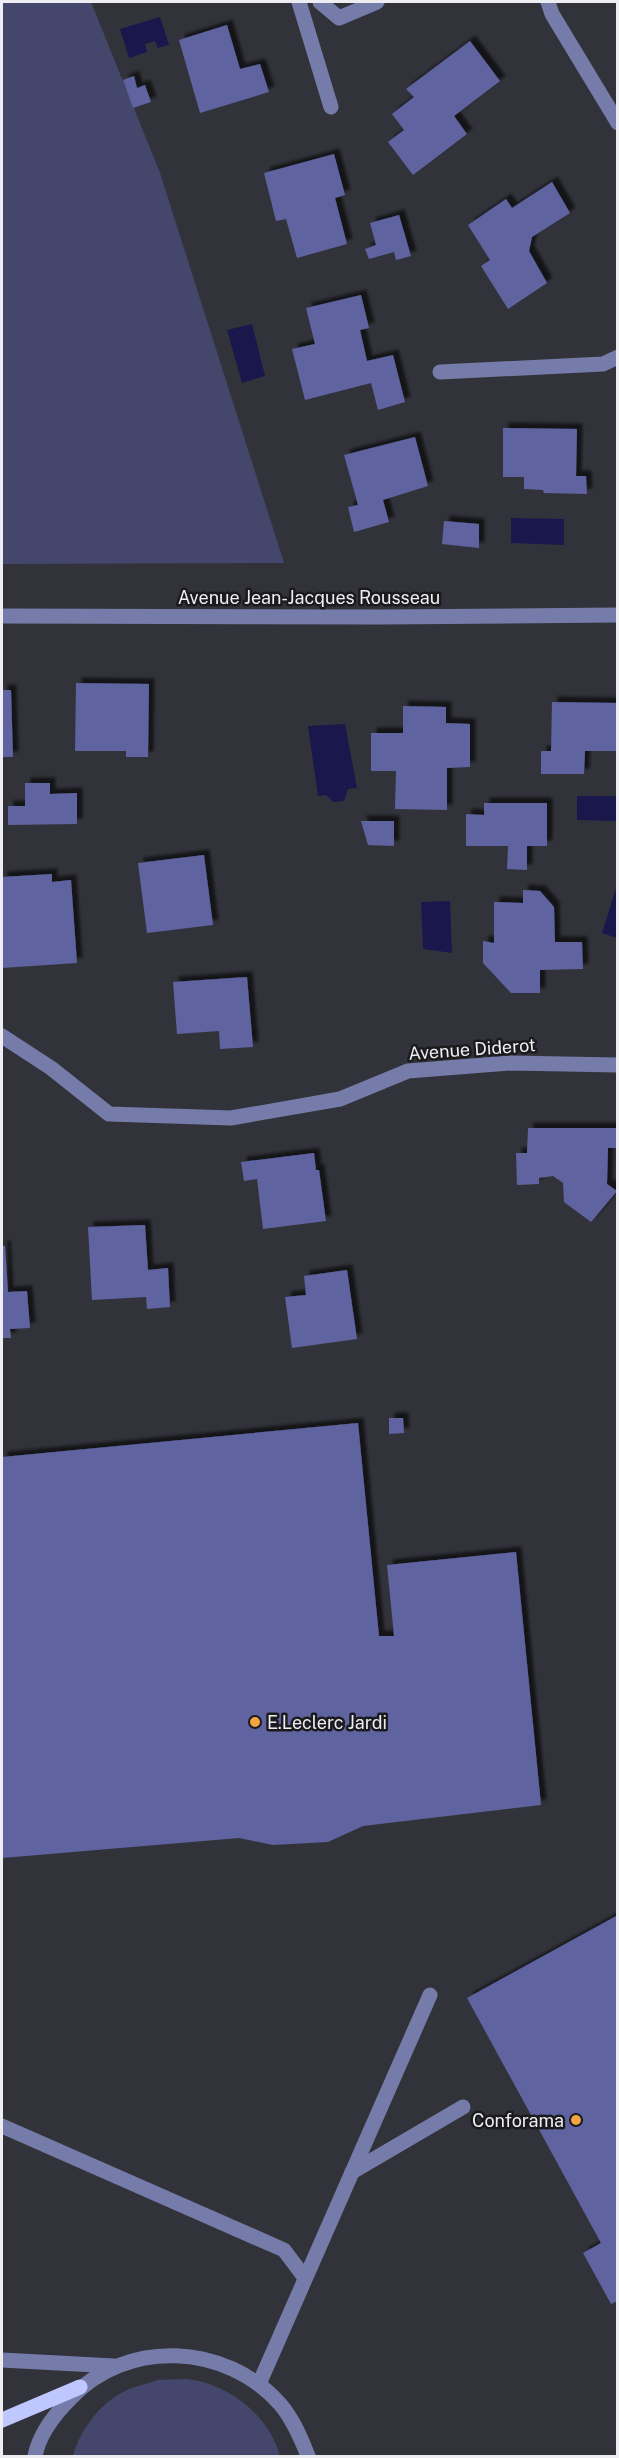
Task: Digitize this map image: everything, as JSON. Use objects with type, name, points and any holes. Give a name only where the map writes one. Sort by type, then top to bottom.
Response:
[{"type":"main road","points":[[2,2420],[80,2387]]},
{"type":"street","points":[[299,2],[331,107]]},
{"type":"street","points":[[320,2],[339,18],[377,2]]},
{"type":"street","points":[[548,2],[552,14],[618,123]]},
{"type":"street","points":[[440,372],[603,364],[618,357]]},
{"type":"street","name":"Avenue Jean-Jacques Rousseau","points":[[2,616],[618,615]]},
{"type":"street","name":"Avenue Diderot","points":[[2,1036],[51,1068],[109,1114],[231,1118],[340,1099],[408,1071],[510,1063],[618,1065]]},
{"type":"street","points":[[259,2384],[430,1995]]},
{"type":"street","points":[[352,2172],[463,2108]]},
{"type":"street","points":[[2,2126],[284,2250],[305,2278]]},
{"type":"street","points":[[35,2457],[53,2416],[80,2387],[114,2366],[151,2356],[189,2355],[226,2365],[259,2384],[281,2406],[298,2432],[308,2457]]},
{"type":"street","points":[[2,2360],[114,2366]]},
{"type":"shaded area","points":[[2,2],[91,2],[160,173],[284,563],[2,564]]},
{"type":"shaded area","points":[[160,17],[169,45],[158,48],[155,41],[145,44],[147,52],[129,58],[120,29]]},
{"type":"shaded area","points":[[252,324],[265,376],[242,383],[227,330]]},
{"type":"shaded area","points":[[511,518],[564,519],[564,545],[511,543]]},
{"type":"shaded area","points":[[345,724],[357,788],[348,789],[344,801],[333,802],[326,795],[318,796],[308,726]]},
{"type":"shaded area","points":[[577,796],[617,796],[617,821],[577,820]]},
{"type":"shaded area","points":[[617,885],[618,938],[602,933]]},
{"type":"shaded area","points":[[450,901],[452,953],[423,949],[421,902]]},
{"type":"shaded area","points":[[157,2380],[194,2380],[209,2384],[236,2397],[259,2417],[268,2429],[280,2456],[73,2456],[86,2427],[99,2410],[129,2389]]},
{"type":"building","points":[[227,25],[240,69],[260,64],[269,92],[200,113],[179,40]]},
{"type":"building","points":[[470,41],[500,81],[454,116],[467,134],[413,175],[388,142],[404,130],[392,114],[414,97],[406,89]]},
{"type":"building","points":[[134,76],[137,88],[145,85],[151,102],[133,108],[123,80]]},
{"type":"building","points":[[334,154],[345,195],[335,198],[347,244],[297,258],[286,219],[276,221],[264,173]]},
{"type":"building","points":[[552,182],[570,213],[532,237],[529,251],[547,283],[508,309],[481,266],[490,260],[468,225],[506,199],[512,208]]},
{"type":"building","points":[[399,215],[411,256],[396,260],[394,252],[369,259],[365,249],[376,245],[370,223]]},
{"type":"building","points":[[361,295],[369,328],[360,330],[367,361],[393,355],[405,402],[378,410],[371,383],[305,400],[292,349],[315,344],[306,308]]},
{"type":"building","points":[[503,428],[577,429],[576,476],[586,476],[587,494],[544,493],[543,490],[524,489],[524,477],[503,477]]},
{"type":"building","points":[[415,437],[428,486],[383,500],[389,522],[354,532],[348,507],[358,505],[344,455]]},
{"type":"building","points":[[444,521],[479,524],[479,548],[442,544]]},
{"type":"building","points":[[76,683],[149,684],[148,757],[126,757],[126,751],[75,751]]},
{"type":"building","points":[[2,690],[11,690],[13,757],[2,757]]},
{"type":"building","points":[[552,702],[618,703],[618,751],[585,751],[584,774],[541,774],[541,751],[551,751]]},
{"type":"building","points":[[403,706],[446,707],[446,723],[470,724],[470,767],[447,768],[447,810],[395,809],[396,771],[371,771],[371,733],[403,733]]},
{"type":"building","points":[[25,783],[50,783],[50,794],[77,793],[77,824],[8,825],[8,806],[25,806]]},
{"type":"building","points":[[484,803],[547,803],[547,846],[527,846],[527,870],[507,869],[508,846],[466,846],[466,814],[484,815]]},
{"type":"building","points":[[361,821],[394,821],[394,846],[368,845]]},
{"type":"building","points":[[204,855],[213,925],[147,933],[138,863]]},
{"type":"building","points":[[52,874],[52,882],[71,880],[77,963],[2,968],[2,877]]},
{"type":"building","points":[[523,890],[540,891],[554,907],[555,942],[582,942],[583,969],[540,970],[540,993],[511,993],[483,963],[483,941],[494,943],[494,902],[523,903]]},
{"type":"building","points":[[247,977],[253,1047],[220,1049],[219,1031],[177,1034],[173,982]]},
{"type":"building","points":[[528,1128],[618,1128],[618,1148],[608,1148],[607,1184],[617,1191],[591,1222],[564,1202],[563,1183],[553,1176],[539,1178],[539,1184],[517,1185],[516,1153],[527,1153]]},
{"type":"building","points":[[314,1153],[316,1170],[319,1170],[326,1221],[263,1229],[257,1179],[244,1181],[241,1162]]},
{"type":"building","points":[[145,1225],[148,1270],[168,1268],[170,1307],[147,1309],[146,1297],[92,1300],[88,1227]]},
{"type":"building","points":[[2,1246],[5,1246],[8,1292],[27,1291],[30,1328],[10,1329],[11,1338],[2,1338]]},
{"type":"building","points":[[347,1270],[357,1339],[292,1348],[285,1297],[306,1295],[304,1276]]},
{"type":"building","points":[[389,1418],[403,1418],[404,1433],[389,1434]]},
{"type":"building","name":"E.Leclerc Jardi","points":[[358,1423],[379,1636],[394,1636],[387,1565],[516,1552],[541,1805],[363,1826],[328,1842],[273,1845],[239,1838],[2,1858],[2,1457]]},
{"type":"building","name":"Conforama","points":[[618,1915],[618,2301],[611,2304],[583,2253],[601,2243],[467,1998]]},
{"type":"place","name":"E.Leclerc Jardi","points":[[255,1722]]},
{"type":"place","name":"Conforama","points":[[576,2120]]}]
